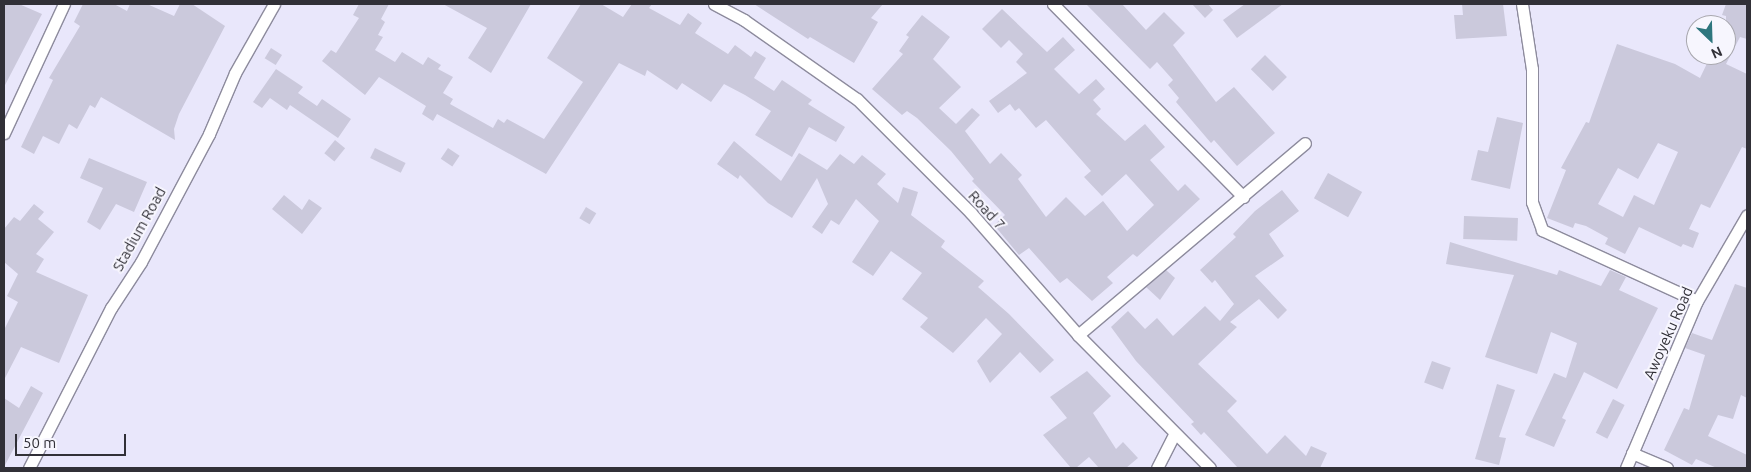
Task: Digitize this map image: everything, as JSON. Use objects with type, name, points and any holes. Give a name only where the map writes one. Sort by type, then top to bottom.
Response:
[{"type":"street","points":[[4,133],[64,4]]},
{"type":"street","name":"Stadium Road","points":[[29,468],[111,308],[141,262],[209,134],[235,73],[274,4]]},
{"type":"street","name":"Road 7","points":[[714,4],[744,20],[857,98],[971,214],[1078,336],[1174,435],[1210,468]]},
{"type":"street","points":[[1053,4],[1243,197]]},
{"type":"street","points":[[1522,4],[1532,69],[1532,202],[1542,230],[1697,301]]},
{"type":"street","points":[[1078,336],[1243,197],[1305,142]]},
{"type":"street","name":"Awoyeku Road","points":[[1626,468],[1697,301],[1747,215]]},
{"type":"street","points":[[1157,468],[1174,435]]},
{"type":"street","points":[[1632,453],[1667,468]]},
{"type":"building","points":[[4,4],[19,4],[42,14],[4,87]]},
{"type":"building","points":[[83,4],[114,4],[127,11],[130,4],[147,4],[174,16],[180,4],[192,4],[225,26],[179,114],[174,129],[175,140],[101,97],[95,108],[90,105],[77,129],[69,124],[59,144],[43,136],[34,154],[21,147],[53,80],[49,78],[80,26],[74,22]]},
{"type":"building","points":[[359,4],[389,4],[381,19],[385,22],[378,35],[383,37],[375,50],[395,62],[402,52],[423,65],[428,57],[441,65],[438,69],[453,77],[443,93],[453,99],[450,104],[493,128],[498,119],[504,123],[507,119],[544,139],[583,82],[547,58],[581,4],[601,4],[623,17],[632,4],[652,4],[649,8],[680,25],[688,13],[702,23],[695,33],[728,54],[735,45],[751,57],[755,51],[766,58],[754,78],[774,91],[782,80],[812,100],[808,104],[845,127],[836,142],[809,127],[792,157],[755,135],[771,111],[745,95],[724,84],[711,102],[682,83],[677,90],[647,70],[645,76],[619,63],[546,174],[437,114],[433,121],[422,114],[426,106],[379,77],[365,95],[322,61],[331,50],[336,53],[359,18],[353,15]]},
{"type":"building","points":[[443,4],[531,4],[491,73],[468,58],[487,28]]},
{"type":"building","points":[[754,4],[883,4],[871,18],[878,22],[854,63],[810,37],[808,39]]},
{"type":"building","points":[[1086,4],[1122,4],[1146,30],[1164,12],[1185,33],[1173,45],[1216,102],[1234,87],[1275,133],[1237,166],[1214,140],[1211,143],[1176,102],[1179,98],[1168,85],[1173,80],[1157,62],[1150,69]]},
{"type":"building","points":[[1192,4],[1208,4],[1213,10],[1205,18]]},
{"type":"building","points":[[1245,4],[1283,4],[1237,38],[1223,20]]},
{"type":"building","points":[[1462,4],[1503,4],[1507,36],[1456,39],[1454,15],[1463,15]]},
{"type":"building","points":[[1726,4],[1747,4],[1747,39],[1740,37],[1736,45],[1736,15],[1722,15]]},
{"type":"building","points":[[1002,9],[1047,52],[1063,37],[1075,50],[1054,69],[1079,94],[1096,79],[1105,89],[1093,100],[1101,109],[1096,114],[1125,141],[1145,124],[1165,147],[1150,160],[1178,191],[1185,184],[1200,199],[1137,257],[1133,254],[1107,277],[1113,283],[1092,301],[1067,278],[1060,283],[1029,248],[1019,255],[994,225],[1005,215],[972,181],[974,179],[951,151],[917,118],[907,111],[902,115],[872,89],[903,54],[899,51],[909,37],[906,35],[922,15],[950,37],[933,59],[961,87],[939,108],[956,124],[972,108],[980,115],[965,131],[990,164],[1001,153],[1022,175],[1018,179],[1046,217],[1066,197],[1085,216],[1103,201],[1127,231],[1154,205],[1126,174],[1102,196],[1084,177],[1091,171],[1046,120],[1036,128],[1019,108],[1015,111],[1010,104],[998,113],[989,101],[1027,73],[1016,62],[1023,54],[1009,40],[1001,48],[982,29]]},
{"type":"building","points":[[1617,44],[1675,64],[1700,78],[1706,65],[1728,65],[1747,74],[1747,149],[1742,147],[1710,208],[1701,204],[1689,229],[1699,233],[1693,248],[1683,244],[1681,247],[1639,227],[1625,254],[1605,244],[1608,238],[1586,226],[1575,223],[1573,228],[1547,218],[1566,170],[1561,168],[1586,122],[1589,123]],"holes":[[[1658,143],[1678,152],[1654,205],[1634,195],[1623,217],[1598,204],[1618,168],[1638,179]]]},
{"type":"building","points":[[271,48],[282,55],[276,65],[265,58]]},
{"type":"building","points":[[1265,55],[1287,77],[1273,91],[1251,69]]},
{"type":"building","points":[[276,69],[303,87],[298,93],[317,106],[322,99],[351,119],[338,138],[290,105],[287,110],[270,98],[262,108],[253,102]]},
{"type":"building","points":[[1497,117],[1523,123],[1510,189],[1471,180],[1478,150],[1488,152]]},
{"type":"building","points":[[335,140],[345,148],[334,161],[324,153]]},
{"type":"building","points":[[734,141],[781,181],[799,153],[827,170],[840,154],[854,164],[862,155],[886,174],[877,184],[898,203],[903,187],[918,192],[911,215],[945,241],[941,247],[984,281],[978,287],[1009,314],[1054,360],[1040,373],[1020,352],[990,383],[977,361],[1002,334],[986,318],[953,353],[920,327],[928,318],[902,299],[922,273],[891,251],[873,276],[852,262],[879,221],[856,199],[839,225],[831,220],[822,234],[812,227],[828,204],[817,178],[792,218],[768,203],[740,175],[738,179],[717,164]]},
{"type":"building","points":[[375,148],[406,163],[401,173],[370,158]]},
{"type":"building","points":[[448,148],[460,156],[452,167],[441,159]]},
{"type":"building","points":[[89,158],[147,182],[134,212],[116,204],[100,230],[87,222],[103,188],[80,178]]},
{"type":"building","points":[[1328,173],[1362,192],[1348,217],[1314,198]]},
{"type":"building","points":[[1282,190],[1299,211],[1269,234],[1284,256],[1255,276],[1287,310],[1278,319],[1259,299],[1230,322],[1237,327],[1198,364],[1237,401],[1227,411],[1267,454],[1285,435],[1306,456],[1311,446],[1327,453],[1320,468],[1238,468],[1204,432],[1201,435],[1191,424],[1194,422],[1136,361],[1111,327],[1128,311],[1145,329],[1157,318],[1173,336],[1205,306],[1220,321],[1234,304],[1215,280],[1212,283],[1200,270],[1236,237],[1233,234],[1255,211]]},
{"type":"building","points":[[284,195],[302,210],[309,199],[322,208],[302,234],[272,209]]},
{"type":"building","points":[[34,204],[44,212],[38,219],[54,232],[36,254],[44,259],[36,272],[88,295],[59,363],[21,347],[4,380],[4,330],[18,302],[7,296],[18,274],[4,262],[4,229],[14,217],[20,221]]},
{"type":"building","points":[[586,207],[596,213],[590,224],[579,218]]},
{"type":"building","points":[[1464,216],[1518,218],[1517,241],[1463,239]]},
{"type":"building","points":[[1450,242],[1557,275],[1559,270],[1601,286],[1610,270],[1626,277],[1619,290],[1658,308],[1617,389],[1584,372],[1562,418],[1566,420],[1554,447],[1525,435],[1554,373],[1566,378],[1577,343],[1551,332],[1537,374],[1485,357],[1514,275],[1446,264]]},
{"type":"building","points":[[1166,270],[1175,278],[1160,300],[1146,287]]},
{"type":"building","points":[[1735,284],[1747,288],[1747,398],[1741,395],[1733,419],[1718,415],[1708,436],[1747,455],[1747,468],[1717,468],[1696,459],[1692,465],[1664,450],[1684,408],[1689,410],[1705,355],[1685,348],[1692,333],[1712,340]]},
{"type":"building","points":[[1432,361],[1451,368],[1443,389],[1424,383]]},
{"type":"building","points":[[1087,371],[1111,396],[1093,413],[1116,449],[1123,442],[1138,458],[1126,468],[1099,468],[1089,457],[1076,468],[1071,468],[1043,435],[1067,418],[1050,397]]},
{"type":"building","points":[[1497,384],[1515,390],[1499,437],[1506,438],[1499,465],[1475,459]]},
{"type":"building","points":[[31,386],[43,393],[4,467],[4,398],[19,408]]},
{"type":"building","points":[[1613,399],[1625,405],[1607,439],[1596,433]]}]
